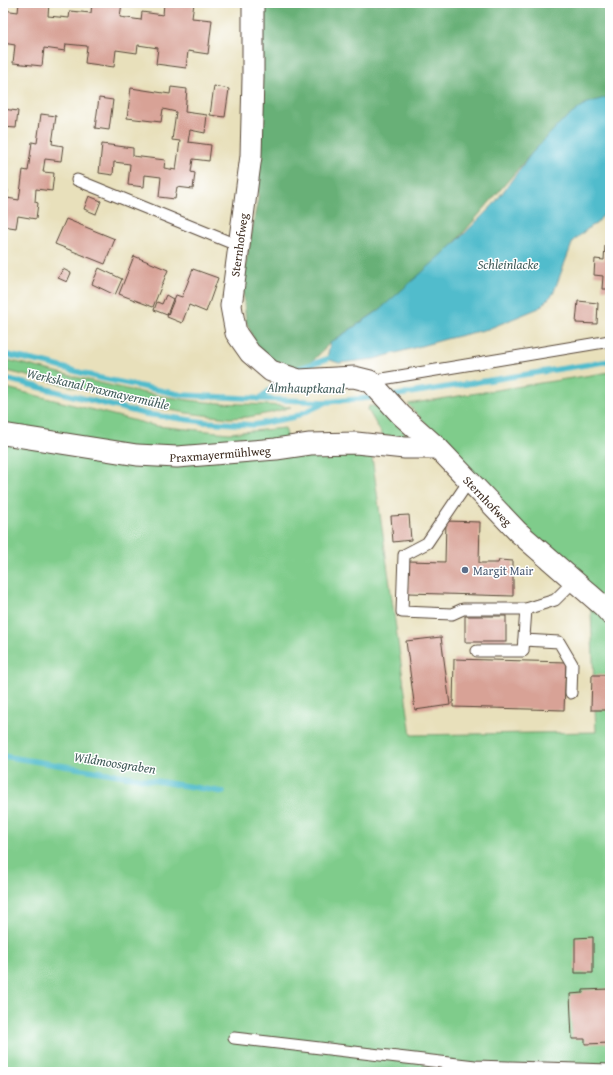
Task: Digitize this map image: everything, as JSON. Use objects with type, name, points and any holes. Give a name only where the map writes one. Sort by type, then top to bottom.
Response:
[{"type":"street","name":"Sternhofweg","points":[[253,3],[251,156],[231,306],[236,333],[250,353],[271,371],[299,380],[354,377],[370,382],[401,414],[438,448],[518,532],[610,614]]},
{"type":"street","name":"Praxmayermühlweg","points":[[3,434],[137,455],[177,457],[276,449],[310,444],[356,443],[405,448],[438,448]]},
{"type":"lane","points":[[77,180],[239,246]]},
{"type":"lane","name":"Sternhofweg","points":[[370,382],[610,341]]},
{"type":"lane","points":[[469,481],[427,543],[404,555],[402,612],[452,614],[463,609],[526,609],[555,600],[574,581]]},
{"type":"lane","points":[[477,651],[523,651],[526,609]]},
{"type":"lane","points":[[524,640],[559,642],[572,664],[571,693]]},
{"type":"lane","points":[[234,1038],[475,1066],[610,1070]]},
{"type":"green space","points":[[263,3],[610,3],[610,104],[585,104],[531,154],[452,246],[409,290],[330,343],[304,370],[271,366],[256,345],[246,321],[242,284],[258,198]]},
{"type":"green space","points":[[3,359],[164,397],[214,403],[291,407],[248,417],[229,418],[187,413],[152,407],[3,370]]},
{"type":"green space","points":[[610,372],[610,1072],[455,1072],[451,1070],[449,1072],[3,1072],[3,387],[156,426],[229,433],[285,428],[291,449],[371,450],[411,735],[596,732],[590,587],[506,511],[408,404]]},
{"type":"green space","points":[[369,406],[380,406],[410,438],[383,436],[368,410]]},
{"type":"water","name":"Schleinlacke","points":[[610,96],[610,207],[596,224],[591,226],[573,241],[553,294],[539,308],[488,329],[374,359],[339,363],[327,359],[330,343],[378,311],[452,246],[494,204],[531,154],[561,122],[585,104]]},
{"type":"building","points":[[19,3],[49,3],[48,16],[69,18],[70,11],[91,13],[92,3],[122,3],[120,17],[141,20],[142,12],[163,15],[164,3],[194,3],[192,18],[212,20],[208,54],[188,51],[186,68],[156,64],[158,48],[138,45],[137,53],[116,50],[114,67],[85,63],[87,46],[66,44],[65,51],[44,48],[42,66],[13,63],[15,45],[3,43],[3,10],[18,12]]},
{"type":"building","points":[[214,86],[229,89],[225,117],[210,115]]},
{"type":"building","points":[[171,87],[187,89],[185,112],[207,115],[205,133],[190,130],[188,142],[211,145],[209,161],[193,159],[191,172],[195,173],[193,189],[177,187],[175,199],[159,197],[161,177],[145,175],[144,187],[128,185],[130,164],[114,162],[113,175],[99,173],[102,144],[133,148],[133,156],[165,160],[164,168],[176,170],[180,141],[172,140],[176,112],[163,109],[161,122],[127,118],[131,88],[170,94]]},
{"type":"building","points":[[99,98],[113,100],[109,130],[95,128]]},
{"type":"building","points":[[3,109],[18,111],[16,128],[3,127]]},
{"type":"building","points":[[41,114],[56,116],[52,144],[63,146],[61,161],[45,159],[43,172],[54,173],[52,191],[36,189],[35,202],[38,203],[36,219],[18,216],[16,228],[3,226],[5,206],[3,206],[3,189],[8,190],[7,198],[19,200],[23,170],[28,171],[32,142],[37,143]]},
{"type":"building","points":[[89,196],[101,201],[96,214],[84,209]]},
{"type":"building","points":[[66,219],[115,239],[105,264],[55,244]]},
{"type":"building","points":[[605,245],[610,245],[610,289],[602,289],[603,276],[594,275],[595,259],[604,260]]},
{"type":"building","points":[[134,256],[168,270],[153,307],[119,294]]},
{"type":"building","points":[[99,268],[122,279],[115,295],[92,284]]},
{"type":"building","points":[[63,269],[71,273],[67,282],[58,278]]},
{"type":"building","points":[[193,269],[218,278],[206,312],[189,305],[182,323],[167,317],[176,295],[182,297]]},
{"type":"building","points":[[166,295],[173,299],[167,315],[154,310],[157,302],[162,304]]},
{"type":"building","points":[[578,301],[598,303],[597,324],[576,323]]},
{"type":"building","points":[[409,515],[411,540],[393,542],[391,516]]},
{"type":"building","points":[[446,521],[480,522],[479,563],[498,563],[499,560],[513,561],[513,596],[408,593],[408,561],[445,562]]},
{"type":"building","points":[[465,616],[506,616],[506,642],[465,642]]},
{"type":"building","points":[[441,637],[450,705],[415,710],[406,641]]},
{"type":"building","points":[[454,659],[566,662],[564,710],[453,707]]},
{"type":"building","points":[[592,675],[610,675],[610,719],[609,710],[591,710]]},
{"type":"building","points":[[593,937],[593,973],[575,973],[575,938]]},
{"type":"building","points":[[609,989],[610,1043],[585,1044],[585,1039],[572,1039],[570,994],[583,993],[583,990]]},
{"type":"waterway","name":"Almhauptkanal","points":[[3,354],[46,363],[100,378],[183,395],[327,402],[378,397]]},
{"type":"waterway","name":"Schleinlacke","points":[[294,370],[327,359]]},
{"type":"waterway","name":"Almhauptkanal","points":[[391,396],[610,361]]},
{"type":"waterway","name":"Werkskanal Praxmayermühle","points":[[3,378],[145,414],[205,422],[254,425],[294,417],[325,403]]},
{"type":"waterway","name":"Schleinlacke","points":[[259,399],[276,385]]},
{"type":"waterway","name":"Wildmoosgraben","points":[[3,756],[223,792]]},
{"type":"place","name":"Margit Mair","points":[[465,570]]}]
